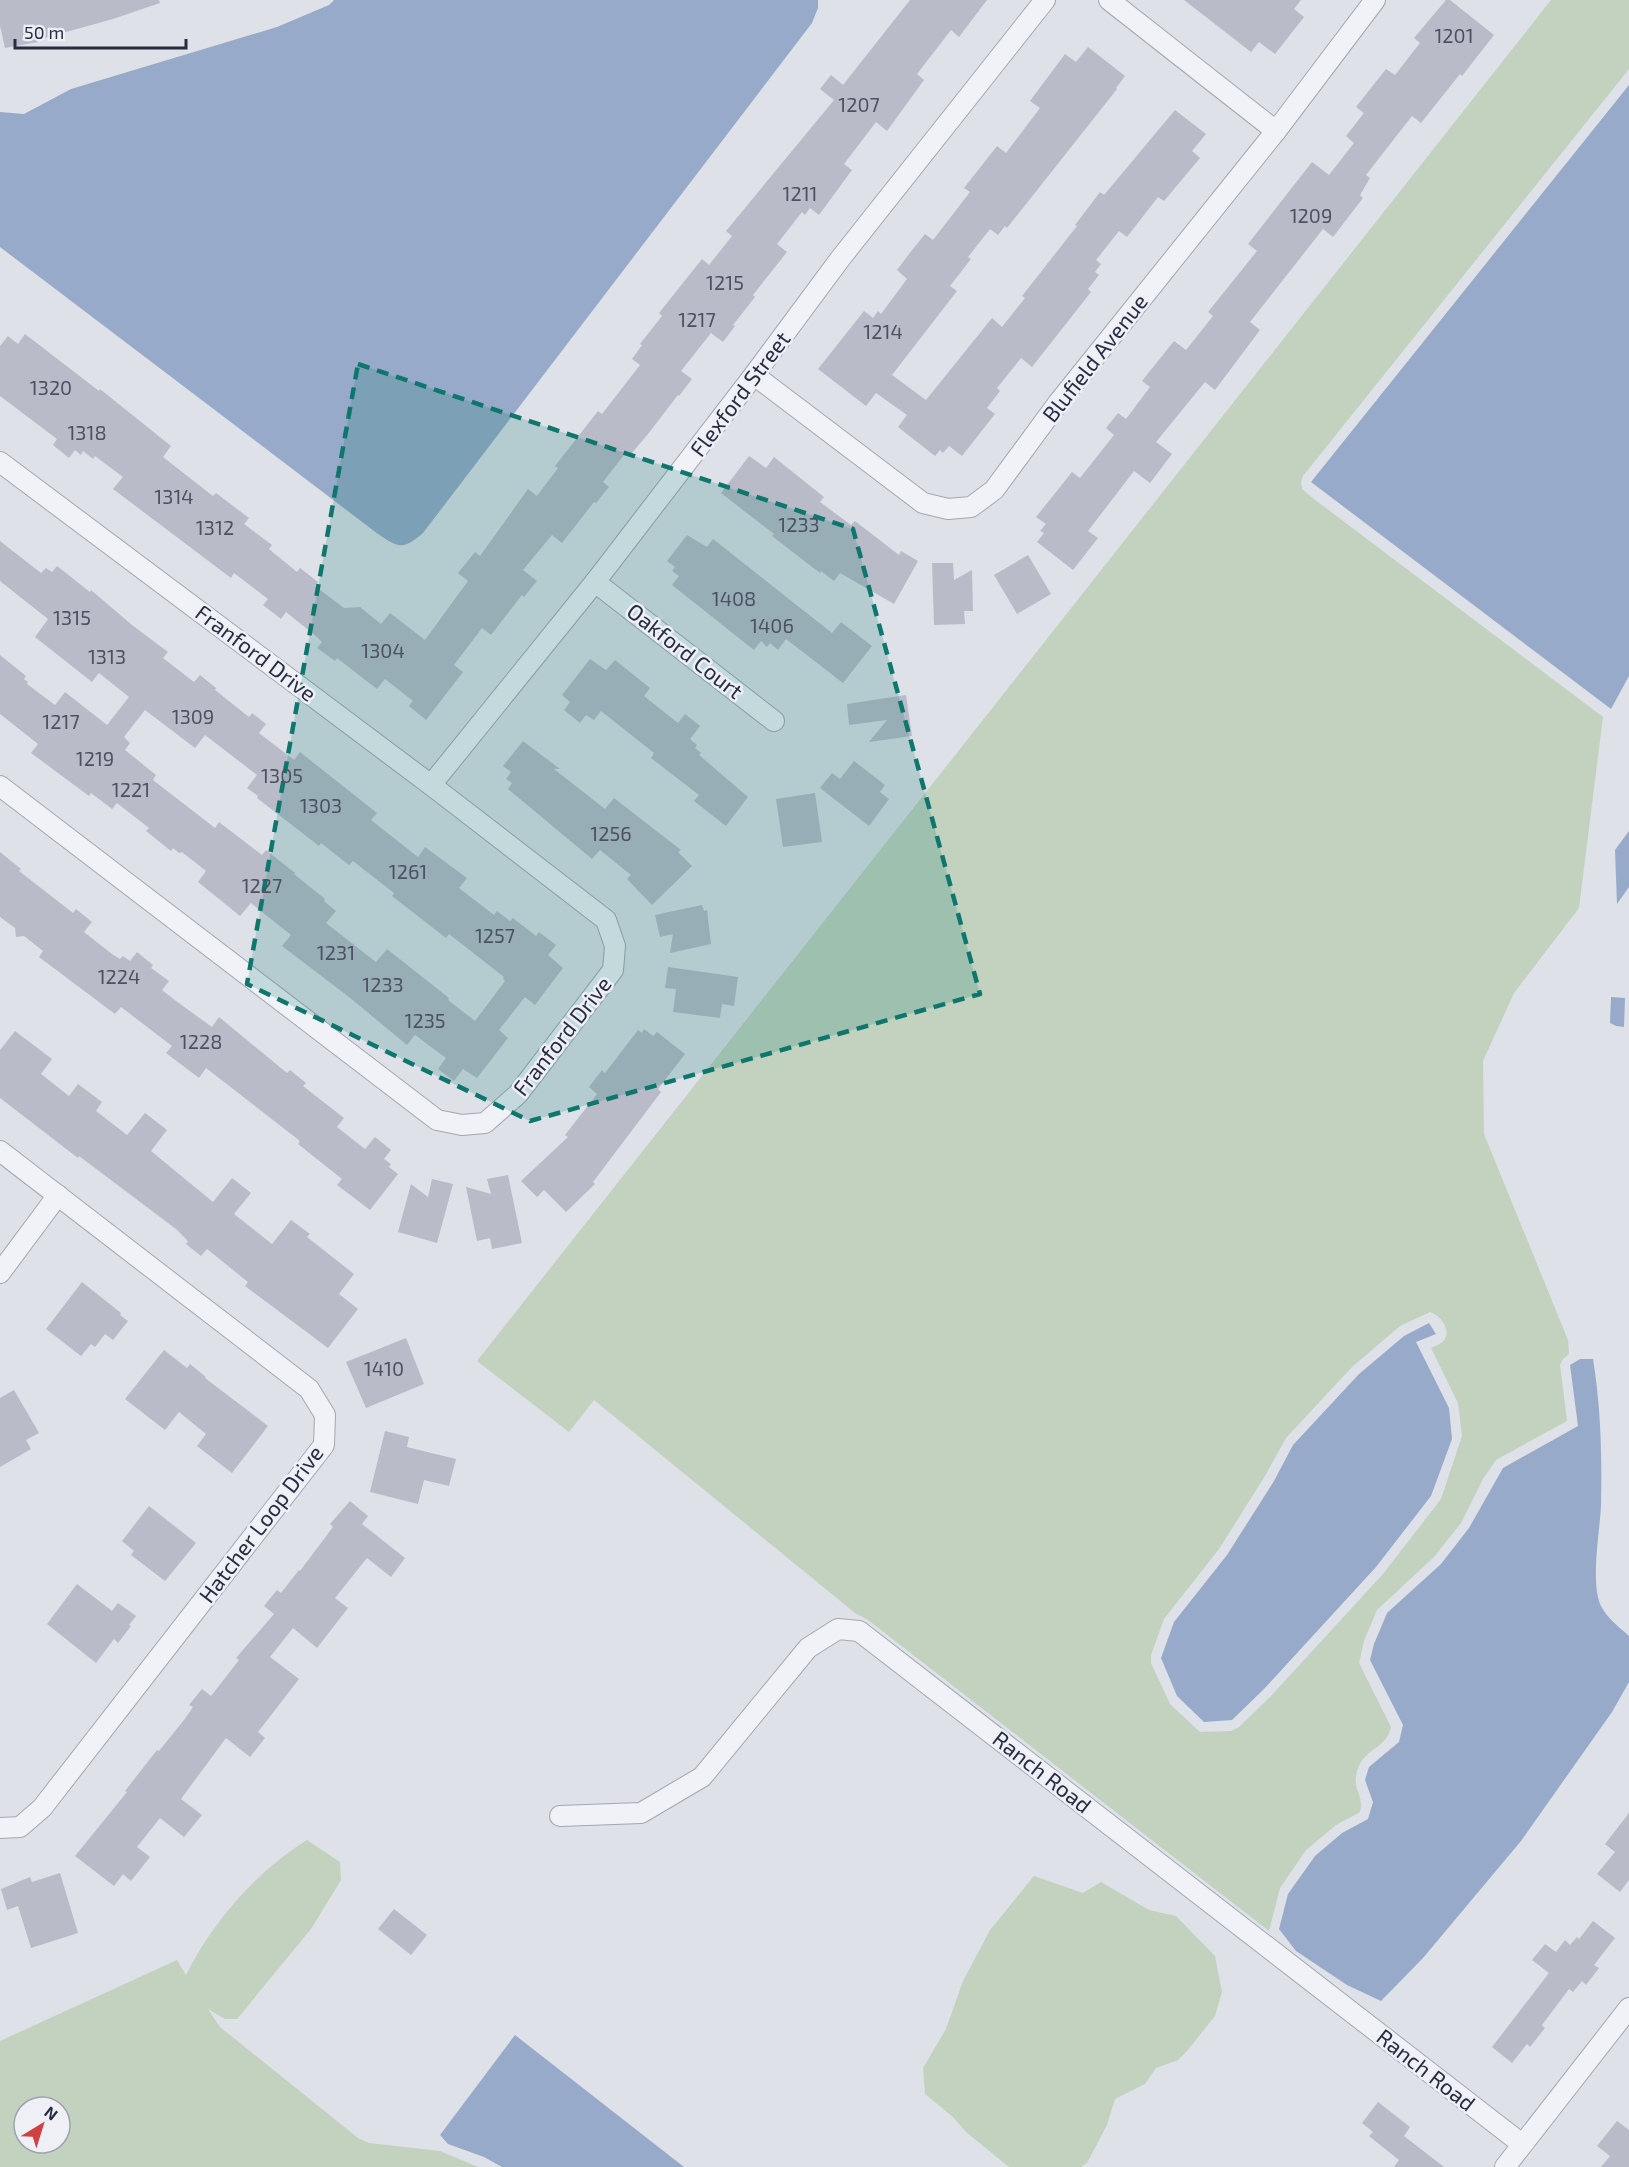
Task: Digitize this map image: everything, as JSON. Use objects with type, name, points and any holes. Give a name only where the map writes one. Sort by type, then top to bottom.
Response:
[{"type":"street","name":"Flexford Street","points":[[431,785],[596,582],[840,259],[1045,0]]},
{"type":"street","points":[[1109,0],[1276,131]]},
{"type":"street","name":"Blufield Avenue","points":[[754,375],[923,503],[948,509],[971,507],[994,490],[1058,403],[1276,131],[1376,0]]},
{"type":"street","name":"Franford Drive","points":[[0,462],[431,785],[606,920],[615,946],[614,970],[518,1094],[485,1123],[462,1125],[437,1120],[0,786]]},
{"type":"street","name":"Oakford Court","points":[[596,582],[774,721]]},
{"type":"street","name":"Hatcher Loop Drive","points":[[0,1151],[309,1389],[325,1415],[324,1445],[42,1808],[20,1827],[0,1828]]},
{"type":"street","points":[[0,1273],[58,1195]]},
{"type":"street","name":"Ranch Road","points":[[560,1816],[642,1813],[702,1777],[808,1648],[838,1629],[860,1631],[1522,2144]]},
{"type":"street","points":[[1504,2167],[1629,2008]]},
{"type":"highlighted area","points":[[358,364],[853,529],[980,994],[530,1121],[247,984]]},
{"type":"green space","points":[[1551,0],[1629,0],[1629,69],[1303,476],[1301,482],[1302,489],[1314,499],[1603,717],[1579,908],[1514,993],[1483,1061],[1484,1134],[1568,1340],[1569,1354],[1560,1365],[1567,1421],[1496,1460],[1483,1479],[1461,1523],[1434,1557],[1377,1610],[1364,1641],[1359,1663],[1391,1727],[1389,1734],[1362,1760],[1356,1774],[1356,1786],[1361,1800],[1360,1812],[1336,1825],[1306,1850],[1280,1888],[1269,1931],[868,1620],[855,1613],[594,1400],[569,1432],[477,1361]],"holes":[[[1430,1312],[1444,1323],[1447,1332],[1443,1341],[1431,1348],[1458,1403],[1462,1436],[1441,1499],[1383,1574],[1270,1697],[1239,1727],[1231,1731],[1200,1732],[1170,1704],[1151,1663],[1151,1655],[1164,1619],[1219,1549],[1286,1438],[1352,1367],[1400,1326]]]},
{"type":"green space","points":[[307,1840],[340,1862],[341,1880],[311,1929],[237,2019],[225,2019],[208,2009],[220,2027],[358,2138],[369,2143],[440,2151],[478,2167],[0,2167],[0,2041],[177,1960],[186,1975],[223,1917],[270,1867]]},
{"type":"green space","points":[[1034,1876],[1083,1893],[1101,1882],[1149,1910],[1176,1916],[1215,1956],[1222,1992],[1215,2016],[1178,2060],[1156,2068],[1145,2084],[1115,2099],[1107,2125],[1087,2163],[1081,2167],[1009,2167],[925,2094],[923,2068],[946,2029],[963,1981],[990,1930]]},
{"type":"water","points":[[334,0],[818,0],[818,8],[812,23],[423,533],[401,545],[378,534],[0,247],[0,112],[24,114],[71,89],[277,27],[329,5]]},
{"type":"water","points":[[1629,85],[1629,676],[1611,709],[1311,482]]},
{"type":"water","points":[[1629,831],[1629,887],[1617,904],[1615,850]]},
{"type":"water","points":[[1611,997],[1625,998],[1624,1027],[1610,1023]]},
{"type":"water","points":[[1429,1323],[1436,1334],[1416,1342],[1449,1408],[1452,1439],[1431,1496],[1376,1567],[1263,1690],[1232,1720],[1204,1722],[1177,1696],[1161,1658],[1174,1622],[1227,1555],[1274,1481],[1293,1445],[1359,1374],[1404,1336]]},
{"type":"water","points":[[1580,1359],[1593,1359],[1599,1414],[1601,1505],[1596,1584],[1601,1606],[1606,1614],[1629,1636],[1629,1682],[1612,1712],[1521,1841],[1423,1958],[1381,2001],[1347,1985],[1296,1951],[1279,1929],[1288,1894],[1315,1856],[1342,1833],[1368,1819],[1373,1802],[1365,1780],[1369,1767],[1399,1742],[1403,1725],[1370,1660],[1387,1613],[1441,1564],[1469,1528],[1503,1468],[1578,1426],[1570,1365]]},
{"type":"water","points":[[515,2035],[684,2167],[502,2167],[484,2157],[448,2144],[440,2135]]},
{"type":"building","points":[[0,0],[159,0],[160,3],[37,40],[38,42],[5,48],[0,26]]},
{"type":"building","points":[[910,0],[987,0],[959,37],[951,30],[917,74],[924,80],[887,131],[876,122],[844,164],[852,170],[819,215],[810,208],[805,215],[802,212],[777,244],[787,252],[753,295],[755,297],[733,325],[735,326],[723,342],[711,333],[681,371],[692,379],[631,454],[627,451],[603,482],[609,487],[596,503],[594,502],[562,543],[552,535],[523,570],[537,581],[524,597],[522,595],[491,635],[482,628],[454,665],[463,672],[426,720],[409,706],[413,701],[385,679],[377,689],[337,658],[335,661],[317,648],[322,642],[317,637],[286,612],[281,619],[263,605],[268,599],[234,573],[231,578],[113,489],[123,477],[95,456],[93,459],[83,451],[81,455],[75,450],[69,458],[53,445],[57,439],[0,396],[0,346],[8,336],[18,344],[25,334],[99,391],[100,389],[171,446],[163,457],[213,496],[216,493],[249,518],[244,524],[272,545],[269,549],[297,572],[300,568],[318,582],[315,586],[344,608],[360,607],[381,624],[390,613],[425,640],[468,581],[458,573],[475,552],[480,556],[528,489],[537,496],[558,468],[555,466],[598,411],[602,414],[640,365],[632,359],[642,345],[640,344],[662,316],[659,313],[702,259],[709,265],[732,236],[726,231],[834,100],[820,89],[831,75],[843,85]]},
{"type":"building","points":[[1184,0],[1301,0],[1294,9],[1304,17],[1275,54],[1259,42],[1251,52]]},
{"type":"building","points":[[1446,0],[1450,0],[1494,35],[1421,123],[1412,116],[1366,175],[1370,178],[1360,195],[1363,198],[1333,237],[1323,229],[1250,322],[1260,330],[1215,390],[1205,382],[1156,442],[1172,454],[1150,483],[1134,471],[1088,531],[1098,538],[1073,570],[1037,542],[1044,533],[1040,531],[1046,524],[1036,517],[1072,472],[1080,478],[1114,435],[1106,428],[1118,413],[1126,419],[1150,387],[1142,381],[1174,341],[1186,350],[1213,316],[1208,312],[1257,251],[1248,244],[1312,162],[1329,175],[1354,143],[1346,136],[1364,113],[1356,107],[1386,69],[1395,75],[1420,43],[1414,38]]},
{"type":"building","points":[[1088,47],[1125,76],[1007,228],[1005,226],[998,235],[990,229],[968,257],[971,259],[950,286],[957,291],[892,375],[926,400],[992,318],[1002,327],[1025,298],[1022,296],[1077,226],[1075,225],[1100,192],[1104,195],[1175,110],[1206,134],[1192,151],[1200,158],[1164,201],[1158,197],[1127,237],[1119,231],[1096,260],[1101,264],[1095,272],[1099,275],[1088,289],[1091,292],[1032,367],[1021,358],[997,388],[1000,391],[987,408],[995,414],[962,456],[949,446],[943,453],[940,450],[935,456],[898,427],[907,415],[876,393],[866,406],[818,369],[864,311],[873,318],[878,311],[881,314],[907,279],[897,270],[925,234],[933,240],[970,192],[964,188],[997,146],[1006,153],[1040,108],[1030,101],[1065,54],[1076,62]]},
{"type":"building","points":[[749,456],[766,468],[774,457],[824,497],[820,502],[851,525],[855,521],[899,555],[901,551],[918,561],[894,604],[840,573],[834,581],[821,571],[820,573],[721,493]]},
{"type":"building","points":[[687,535],[707,547],[713,539],[832,633],[841,622],[872,646],[843,683],[786,639],[778,650],[770,643],[767,647],[761,641],[754,650],[672,585],[679,576],[672,571],[675,567],[667,561]]},
{"type":"building","points":[[0,541],[41,573],[46,568],[52,572],[57,566],[90,592],[91,590],[168,652],[163,658],[194,682],[200,675],[249,717],[252,713],[266,724],[259,733],[294,760],[300,752],[377,813],[371,820],[418,857],[425,847],[467,878],[459,888],[494,915],[497,911],[510,921],[513,918],[536,936],[539,932],[556,945],[548,955],[563,968],[535,1005],[525,997],[499,1030],[508,1038],[477,1078],[463,1069],[454,1081],[438,1069],[446,1058],[415,1035],[407,1045],[282,946],[291,935],[251,903],[240,916],[198,882],[206,871],[182,852],[179,853],[173,848],[171,851],[146,831],[149,828],[117,803],[112,809],[91,793],[89,796],[31,753],[38,744],[0,714],[0,655],[26,676],[24,679],[28,682],[27,684],[55,705],[65,692],[107,725],[129,697],[99,673],[92,682],[35,637],[48,619],[0,581]],"holes":[[[145,710],[195,748],[205,735],[257,775],[247,788],[258,796],[257,798],[319,846],[321,843],[349,865],[353,861],[394,893],[392,896],[446,938],[449,934],[504,977],[505,981],[475,1021],[387,949],[376,962],[326,923],[336,911],[324,901],[325,899],[266,850],[262,855],[219,822],[215,828],[153,780],[156,775],[125,750],[130,743],[124,737]]]},
{"type":"building","points":[[1028,555],[1051,594],[1017,614],[994,575]]},
{"type":"building","points":[[932,563],[953,563],[954,580],[972,570],[973,611],[964,611],[965,624],[934,625]]},
{"type":"building","points":[[590,659],[606,670],[615,660],[650,688],[644,696],[678,723],[685,714],[700,726],[690,739],[697,745],[695,748],[701,753],[699,755],[748,797],[726,826],[694,801],[699,795],[651,758],[654,753],[601,711],[594,720],[586,715],[580,723],[564,710],[570,702],[562,695]]},
{"type":"building","points":[[906,695],[912,736],[869,742],[887,720],[849,725],[847,704]]},
{"type":"building","points":[[523,741],[560,769],[554,769],[605,809],[614,798],[681,850],[678,852],[692,866],[652,905],[627,879],[631,875],[600,850],[592,859],[508,789],[512,783],[506,779],[511,772],[503,766]]},
{"type":"building","points":[[854,761],[885,785],[880,792],[889,799],[869,826],[820,788],[832,773],[840,779]]},
{"type":"building","points":[[815,793],[822,842],[783,847],[776,799]]},
{"type":"building","points":[[0,852],[21,869],[19,871],[73,913],[76,909],[92,922],[84,932],[112,954],[120,959],[123,956],[130,961],[137,952],[153,965],[151,968],[169,981],[162,990],[176,1001],[212,1027],[219,1017],[287,1073],[290,1070],[306,1083],[303,1086],[344,1118],[337,1127],[365,1149],[375,1137],[391,1150],[384,1159],[391,1164],[389,1167],[398,1174],[370,1210],[337,1185],[342,1179],[298,1144],[300,1141],[206,1068],[199,1078],[166,1053],[172,1046],[121,1007],[115,1014],[39,957],[43,951],[24,936],[16,937],[15,928],[0,917]]},
{"type":"building","points":[[702,905],[704,911],[707,910],[711,944],[670,953],[673,934],[660,937],[655,915]]},
{"type":"building","points":[[668,967],[738,977],[734,1006],[722,1004],[720,1018],[673,1012],[676,989],[665,988]]},
{"type":"building","points":[[644,1029],[653,1036],[657,1032],[685,1054],[658,1089],[661,1092],[593,1182],[595,1184],[566,1212],[544,1190],[537,1197],[521,1181],[568,1137],[565,1135],[597,1094],[589,1087],[602,1070],[605,1073],[638,1030],[642,1033]]},
{"type":"building","points":[[15,1031],[52,1059],[41,1074],[69,1096],[78,1084],[102,1102],[96,1111],[127,1135],[145,1113],[167,1130],[151,1151],[213,1202],[232,1178],[251,1193],[234,1214],[272,1244],[291,1220],[310,1234],[307,1237],[354,1274],[339,1294],[358,1309],[328,1348],[245,1286],[248,1282],[207,1249],[201,1256],[186,1244],[188,1241],[176,1229],[0,1098],[0,1050]]},
{"type":"building","points":[[508,1175],[522,1243],[492,1249],[490,1238],[477,1241],[466,1187],[491,1194],[487,1179]]},
{"type":"building","points":[[432,1179],[453,1184],[437,1243],[398,1232],[411,1184],[428,1197]]},
{"type":"building","points":[[82,1282],[128,1321],[113,1340],[105,1334],[95,1347],[91,1344],[81,1356],[46,1329]]},
{"type":"building","points":[[406,1338],[424,1384],[366,1408],[346,1362]]},
{"type":"building","points":[[164,1350],[187,1368],[190,1364],[268,1426],[232,1473],[197,1446],[206,1434],[179,1412],[165,1430],[125,1399]]},
{"type":"building","points":[[14,1390],[39,1433],[26,1440],[31,1449],[0,1467],[0,1398]]},
{"type":"building","points":[[385,1431],[409,1437],[407,1447],[456,1459],[449,1486],[424,1480],[418,1504],[370,1492]]},
{"type":"building","points":[[350,1501],[368,1516],[362,1524],[405,1558],[391,1577],[367,1558],[335,1598],[348,1608],[317,1648],[293,1628],[270,1657],[299,1679],[258,1732],[265,1738],[250,1757],[226,1738],[181,1799],[202,1815],[184,1837],[160,1818],[137,1847],[150,1857],[131,1881],[123,1874],[114,1886],[75,1856],[127,1792],[125,1791],[157,1750],[159,1751],[184,1720],[193,1707],[189,1705],[202,1689],[211,1696],[239,1660],[236,1658],[274,1614],[264,1606],[277,1590],[281,1593],[300,1571],[333,1527],[330,1524]]},
{"type":"building","points":[[149,1506],[196,1543],[165,1581],[131,1555],[134,1551],[122,1541]]},
{"type":"building","points":[[77,1584],[112,1611],[118,1603],[136,1616],[118,1643],[114,1639],[96,1663],[47,1624]]},
{"type":"building","points":[[1629,1813],[1629,1880],[1620,1892],[1597,1874],[1615,1852],[1605,1844]]},
{"type":"building","points":[[60,1873],[78,1933],[31,1948],[18,1906],[7,1910],[1,1889],[30,1877],[32,1882]]},
{"type":"building","points":[[394,1909],[427,1935],[411,1955],[378,1929]]},
{"type":"building","points":[[1593,1921],[1615,1938],[1594,1965],[1599,1968],[1586,1985],[1582,1981],[1573,1992],[1569,1989],[1542,2025],[1545,2028],[1530,2047],[1527,2044],[1512,2063],[1492,2047],[1549,1973],[1532,1960],[1545,1944],[1556,1952],[1565,1940],[1570,1945],[1577,1937],[1579,1939]]},
{"type":"building","points":[[1378,2102],[1410,2127],[1404,2136],[1444,2167],[1394,2167],[1399,2160],[1369,2136],[1373,2132],[1362,2123]]},
{"type":"building","points":[[1617,2121],[1629,2130],[1629,2167],[1601,2167],[1610,2156],[1597,2146]]}]
